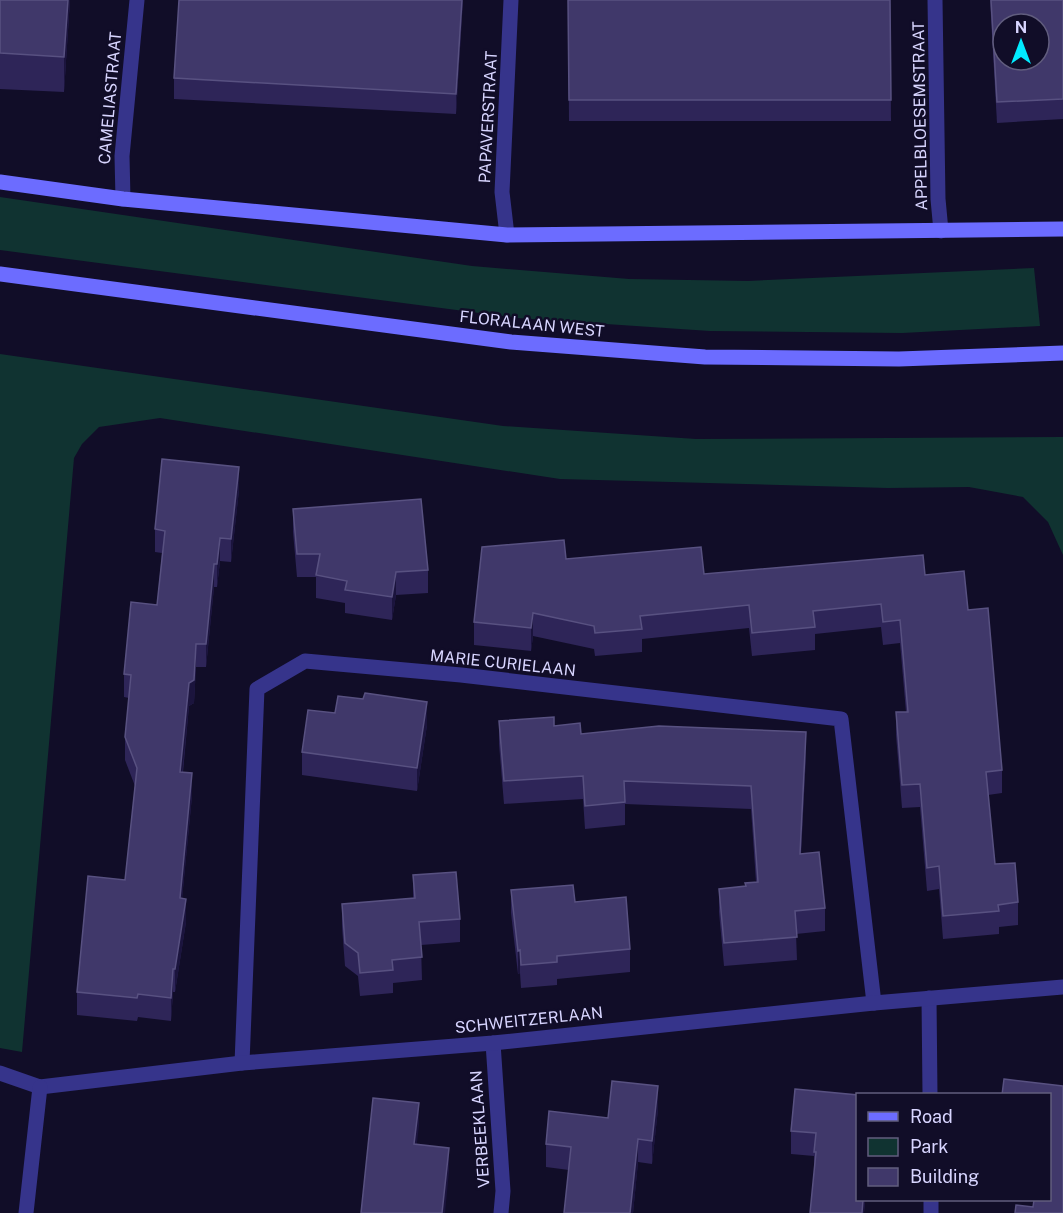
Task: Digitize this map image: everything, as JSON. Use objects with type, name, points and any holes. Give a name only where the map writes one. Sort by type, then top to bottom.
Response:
[{"type":"main road","points":[[0,182],[123,199],[507,236],[1063,229]]},
{"type":"main road","name":"FLORALAAN WEST","points":[[0,274],[511,342],[705,357],[899,359],[1063,352]]},
{"type":"street","name":"CAMELIASTRAAT","points":[[123,199],[122,156],[137,0]]},
{"type":"street","name":"PAPAVERSTRAAT","points":[[507,236],[502,192],[511,0]]},
{"type":"street","name":"APPELBLOESEMSTRAAT","points":[[935,0],[938,187],[941,231]]},
{"type":"street","name":"MARIE CURIELAAN","points":[[242,1062],[257,688],[304,661],[461,675],[841,719],[874,1003]]},
{"type":"street","name":"SCHWEITZERLAAN","points":[[0,1073],[40,1087],[242,1062],[493,1043],[874,1003],[1063,987]]},
{"type":"street","points":[[928,998],[930,1093]]},
{"type":"street","name":"VERBEEKLAAN","points":[[493,1043],[503,1191],[501,1213]]},
{"type":"street","points":[[26,1213],[40,1087]]},
{"type":"green space","points":[[0,197],[472,266],[629,279],[748,281],[1034,268],[1040,326],[902,333],[710,331],[517,318],[0,250]]},
{"type":"green space","points":[[0,354],[503,426],[696,439],[1063,437],[1063,555],[1048,522],[1023,497],[969,487],[888,488],[560,479],[160,418],[99,427],[82,444],[74,458],[22,1052],[0,1048]]},
{"type":"building","points":[[0,0],[68,0],[64,57],[0,53]]},
{"type":"building","points":[[179,0],[462,0],[456,94],[174,78]]},
{"type":"building","points":[[568,0],[890,0],[891,100],[569,100]]},
{"type":"building","points":[[991,0],[1063,0],[1063,99],[997,102],[995,72],[1051,72],[1051,12],[992,12]]},
{"type":"building","points":[[162,459],[239,467],[231,539],[220,538],[217,564],[214,564],[206,644],[196,644],[194,680],[189,683],[180,772],[192,773],[180,898],[186,899],[175,969],[173,969],[171,998],[138,994],[137,998],[77,992],[88,876],[125,880],[137,768],[125,737],[131,675],[124,674],[131,602],[157,605],[165,531],[155,529]]},
{"type":"building","points":[[421,499],[428,570],[396,572],[392,597],[345,590],[347,581],[316,575],[320,554],[297,554],[293,509]]},
{"type":"building","points":[[564,540],[566,559],[701,547],[704,574],[923,555],[925,575],[964,571],[968,610],[988,608],[1002,770],[986,772],[995,864],[1015,863],[1018,902],[998,905],[999,911],[943,916],[939,866],[927,868],[920,784],[902,785],[896,712],[908,712],[900,620],[883,622],[881,604],[813,611],[815,627],[752,633],[749,605],[640,616],[642,629],[595,633],[594,626],[533,613],[531,628],[474,622],[482,547]]},
{"type":"building","points":[[365,693],[427,702],[417,768],[302,752],[308,710],[335,713],[338,696],[363,699]]},
{"type":"building","points":[[554,717],[554,726],[580,723],[581,734],[659,726],[806,732],[800,854],[819,852],[825,908],[795,911],[797,937],[724,943],[719,889],[746,886],[745,883],[758,882],[751,786],[624,781],[625,802],[585,806],[583,776],[504,781],[499,721]]},
{"type":"building","points":[[456,872],[460,919],[419,922],[422,957],[392,960],[393,970],[360,973],[358,953],[345,943],[342,904],[415,898],[413,875]]},
{"type":"building","points":[[573,885],[575,902],[626,897],[630,949],[557,956],[557,962],[521,965],[511,890]]},
{"type":"building","points":[[1004,1079],[1063,1086],[1063,1213],[1015,1213],[1016,1205],[1033,1207],[1034,1201],[1051,1201],[1051,1093],[1002,1093]]},
{"type":"building","points":[[612,1081],[658,1086],[652,1141],[638,1139],[630,1213],[564,1213],[571,1147],[546,1144],[549,1111],[608,1118]]},
{"type":"building","points":[[795,1089],[856,1095],[856,1201],[863,1201],[862,1213],[810,1213],[816,1133],[791,1131]]},
{"type":"building","points":[[373,1098],[419,1103],[414,1144],[449,1148],[442,1213],[361,1213]]}]
